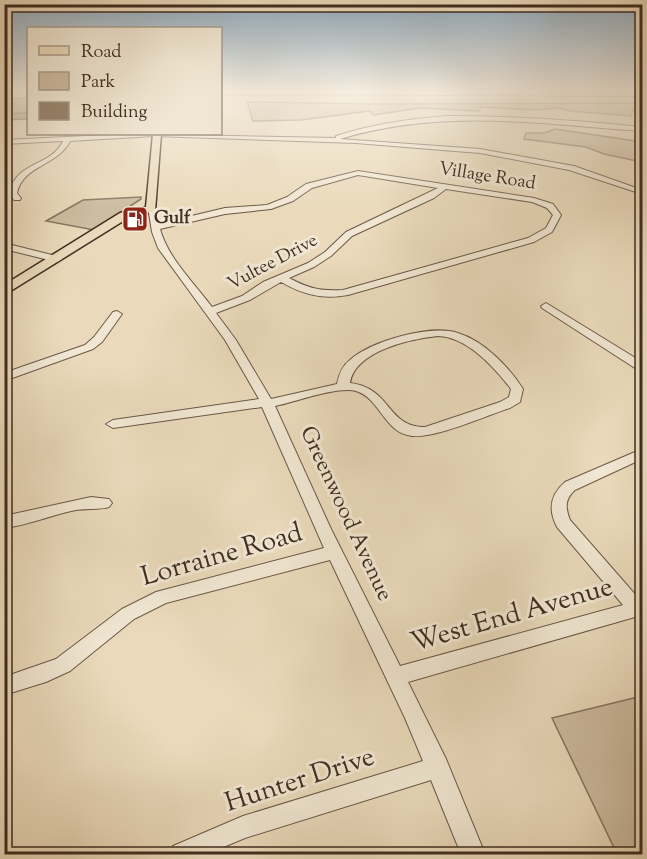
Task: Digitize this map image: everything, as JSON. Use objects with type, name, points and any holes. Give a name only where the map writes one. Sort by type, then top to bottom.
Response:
[{"type":"main road","points":[[130,211],[151,207],[157,135]]},
{"type":"main road","points":[[4,291],[130,211],[151,192]]},
{"type":"street","points":[[333,140],[361,130]]},
{"type":"street","points":[[4,142],[139,135]]},
{"type":"street","points":[[186,135],[333,140],[515,156],[579,170],[642,192]]},
{"type":"street","points":[[17,198],[13,193],[15,185],[31,167],[58,153],[67,139]]},
{"type":"street","name":"Village Road","points":[[155,227],[225,211],[268,207],[290,200],[309,186],[352,174],[371,174],[443,188],[534,200],[553,208],[557,219],[544,234],[531,240],[348,293],[323,294],[305,291],[281,278]]},
{"type":"street","name":"Vultee Drive","points":[[209,312],[246,298],[267,284],[321,260],[344,238],[360,227],[427,198],[443,188]]},
{"type":"street","name":"Greenwood Avenue","points":[[151,207],[155,227],[164,248],[230,340],[267,403],[334,552],[396,676],[438,767],[473,855]]},
{"type":"street","points":[[4,246],[57,259]]},
{"type":"street","points":[[546,306],[642,367]]},
{"type":"street","points":[[4,377],[89,347],[100,339],[106,325],[117,314]]},
{"type":"street","points":[[112,424],[267,403],[343,386],[366,390],[381,402],[392,422],[406,430],[419,432],[505,405],[515,399],[518,394],[509,377],[465,340],[452,334],[438,333],[427,334],[357,357],[345,374],[343,386]]},
{"type":"street","points":[[640,608],[563,522],[558,505],[559,497],[570,486],[642,454]]},
{"type":"street","points":[[4,522],[25,519],[80,501],[104,503]]},
{"type":"street","name":"Lorraine Road","points":[[4,686],[46,673],[63,665],[128,614],[162,597],[334,552]]},
{"type":"street","name":"West End Avenue","points":[[396,676],[640,608]]},
{"type":"street","name":"Hunter Drive","points":[[181,855],[243,827],[438,767]]},
{"type":"green space","points":[[562,130],[642,142],[642,162],[604,154],[586,147],[524,139],[526,133]]},
{"type":"green space","points":[[141,197],[94,230],[46,221],[83,200]]},
{"type":"green space","points":[[642,696],[642,854],[617,854],[552,718]]},
{"type":"place","name":"Gulf","points":[[135,219]]}]
